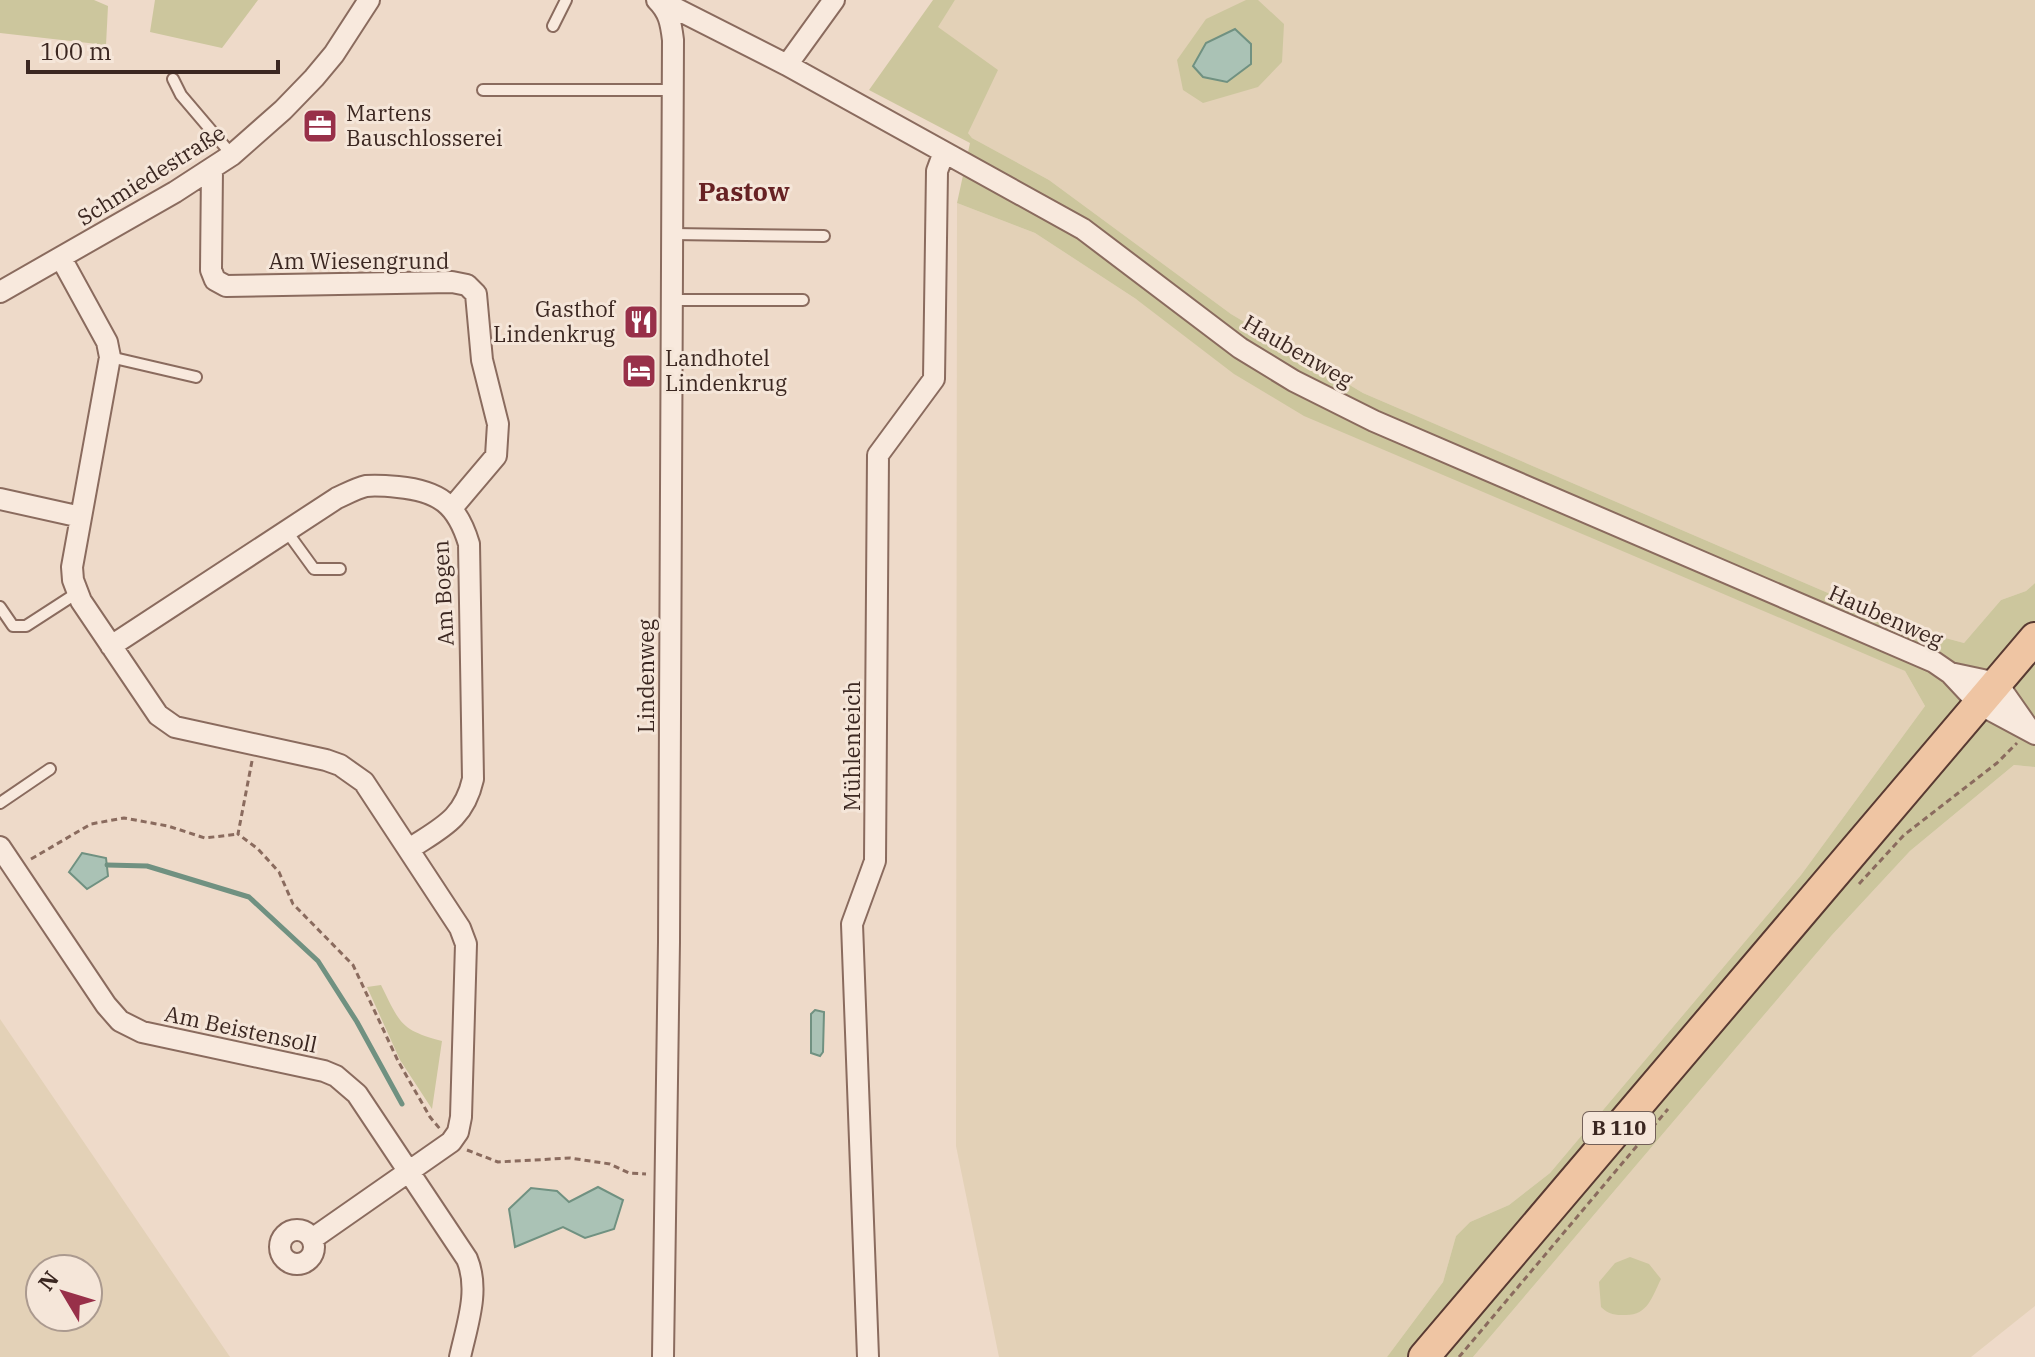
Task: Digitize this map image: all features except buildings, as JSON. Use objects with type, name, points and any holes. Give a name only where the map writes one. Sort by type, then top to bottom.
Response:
[{"type":"main road","name":"B 110","points":[[1424,1357],[2035,638]]},
{"type":"street","name":"Schmiedestraße","points":[[0,292],[232,155],[314,78],[334,54],[369,0]]},
{"type":"street","name":"Haubenweg","points":[[658,0],[787,65],[1083,229],[1240,348],[1294,381],[1374,421],[1934,662],[1988,693],[2033,732]]},
{"type":"street","name":"Lindenweg","points":[[658,0],[671,22],[672,90],[663,1357]]},
{"type":"street","points":[[787,65],[834,0]]},
{"type":"street","name":"Mühlenteich","points":[[868,1357],[852,924],[875,861],[878,455],[934,379],[937,171],[944,152]]},
{"type":"street","name":"Am Wiesengrund","points":[[212,169],[211,270],[215,280],[226,286],[452,282],[467,285],[476,294],[482,360],[498,424],[496,456],[452,508]]},
{"type":"street","points":[[61,258],[107,342],[110,357],[72,567],[77,593],[158,715],[166,722],[175,727],[326,760],[364,782],[456,920],[466,944],[458,1132],[451,1142],[312,1239]]},
{"type":"street","name":"Am Bogen","points":[[111,646],[285,529],[337,498],[366,486],[416,489],[436,495],[452,508],[469,544],[473,779],[469,797],[450,823],[409,849]]},
{"type":"street","points":[[0,499],[81,517]]},
{"type":"street","name":"Am Beistensoll","points":[[0,847],[106,1005],[120,1021],[142,1032],[313,1068],[336,1076],[357,1094],[467,1259],[473,1273],[474,1289],[460,1357]]},
{"type":"lane","points":[[553,26],[566,0]]},
{"type":"lane","points":[[173,79],[181,95],[232,155]]},
{"type":"lane","points":[[483,90],[672,90]]},
{"type":"lane","points":[[672,234],[824,236]]},
{"type":"lane","points":[[672,300],[803,300]]},
{"type":"lane","points":[[110,357],[196,377]]},
{"type":"lane","points":[[285,529],[314,569],[340,569]]},
{"type":"lane","points":[[0,607],[13,626],[26,626],[77,593]]},
{"type":"lane","points":[[0,803],[50,769]]},
{"type":"path","points":[[1856,886],[1904,835],[2033,732]]},
{"type":"path","points":[[238,834],[255,745]]},
{"type":"path","points":[[15,870],[91,824],[124,818],[168,826],[205,838],[238,834],[258,849],[279,872],[293,904],[353,965],[404,1073],[430,1117],[451,1142],[498,1162],[570,1158],[610,1164],[629,1173],[666,1175]]},
{"type":"path","points":[[1459,1357],[1673,1103]]},
{"type":"shaded area","points":[[0,0],[94,0],[108,6],[106,45],[0,33]]},
{"type":"shaded area","points":[[155,0],[258,0],[222,48],[150,32]]},
{"type":"shaded area","points":[[933,0],[955,0],[938,27],[998,70],[968,133],[972,138],[1049,180],[1231,314],[1363,393],[1912,629],[1964,643],[2001,600],[2026,591],[2035,583],[2035,767],[2014,765],[1910,851],[1832,935],[1473,1357],[1387,1357],[1443,1282],[1456,1236],[1470,1222],[1509,1205],[1550,1173],[1801,875],[1925,706],[1905,671],[1304,416],[1234,374],[1136,299],[1035,233],[957,203],[970,143],[869,90]]},
{"type":"shaded area","points":[[955,0],[2035,0],[2035,583],[2026,591],[2001,600],[1964,643],[1912,629],[1363,393],[1231,314],[1049,180],[972,138],[937,27]]},
{"type":"shaded area","points":[[1246,0],[1258,0],[1284,24],[1282,62],[1258,87],[1203,103],[1183,90],[1177,60],[1206,19]]},
{"type":"shaded area","points":[[1235,29],[1251,44],[1251,64],[1227,82],[1203,77],[1193,66],[1206,43]]},
{"type":"shaded area","points":[[957,203],[1035,233],[1136,299],[1905,671],[1925,706],[1801,875],[1550,1173],[1509,1205],[1470,1222],[1456,1236],[1443,1282],[1387,1357],[999,1357],[956,1146]]},
{"type":"shaded area","points":[[2014,765],[2035,767],[2035,1306],[1971,1357],[1473,1357],[1832,935],[1910,851]]},
{"type":"shaded area","points":[[82,853],[106,858],[108,876],[87,889],[69,872]]},
{"type":"shaded area","points":[[381,985],[403,1023],[417,1033],[442,1041],[432,1109],[400,1060],[367,987]]},
{"type":"shaded area","points":[[815,1010],[824,1012],[823,1052],[820,1056],[811,1053],[811,1014]]},
{"type":"shaded area","points":[[0,1019],[230,1357],[0,1357]]},
{"type":"shaded area","points":[[598,1187],[623,1200],[614,1229],[585,1238],[563,1227],[515,1247],[509,1209],[531,1188],[557,1191],[569,1202]]},
{"type":"shaded area","points":[[1630,1257],[1649,1264],[1661,1279],[1648,1304],[1639,1312],[1612,1314],[1601,1307],[1599,1282],[1615,1263]]},
{"type":"waterway","points":[[107,865],[147,866],[249,897],[318,961],[357,1022],[402,1104]]},
{"type":"place","name":"Martens Bauschlosserei","points":[[320,126]]},
{"type":"place","name":"Gasthof Lindenkrug","points":[[641,322]]},
{"type":"place","name":"Landhotel Lindenkrug","points":[[639,371]]},
{"type":"district","name":"Pastow","points":[[744,192]]}]
